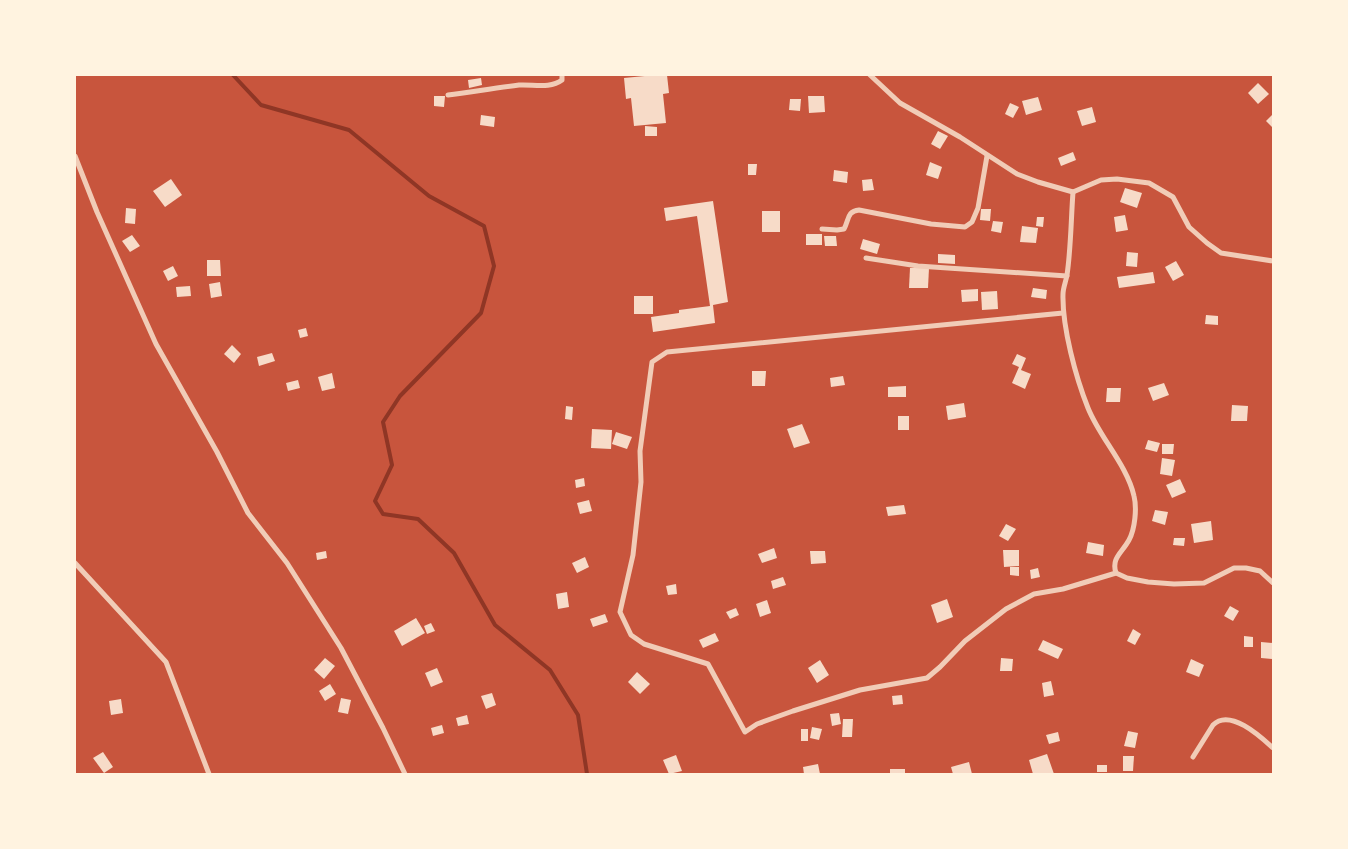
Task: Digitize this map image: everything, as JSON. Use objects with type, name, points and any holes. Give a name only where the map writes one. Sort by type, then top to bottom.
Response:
[{"type":"street","points":[[448,95],[521,85],[548,85],[562,80],[562,75]]},
{"type":"street","points":[[870,75],[900,103],[960,137],[1017,174],[1073,192],[1101,180],[1117,179],[1149,183],[1173,197],[1189,227],[1221,253],[1273,261]]},
{"type":"street","points":[[75,156],[96,212],[156,344],[217,452],[248,513],[287,563],[341,648],[405,774]]},
{"type":"street","points":[[822,229],[844,229],[848,215],[853,210],[931,224],[964,227],[972,222],[978,208],[987,156]]},
{"type":"street","points":[[1073,192],[1067,276],[1063,292],[1064,313],[1070,349],[1088,408],[1098,430],[1125,473],[1134,496],[1135,518],[1130,539],[1116,559],[1114,565],[1116,573]]},
{"type":"street","points":[[866,258],[918,266],[1067,276]]},
{"type":"street","points":[[1064,313],[667,352],[652,362],[640,451],[641,482],[633,555],[620,612],[631,635],[644,644],[708,664],[745,732],[757,724],[793,710],[860,690],[927,678],[965,641],[1006,608],[1034,594],[1063,589],[1116,573],[1127,578],[1148,582],[1174,584],[1204,583],[1234,568],[1246,568],[1260,571],[1273,583]]},
{"type":"street","points":[[75,563],[166,662],[209,774]]},
{"type":"street","points":[[1193,757],[1217,720],[1224,719],[1253,730],[1273,748]]},
{"type":"building","points":[[667,75],[669,93],[663,94],[666,123],[634,126],[631,98],[626,99],[624,78]]},
{"type":"building","points":[[481,78],[482,85],[469,88],[468,80]]},
{"type":"building","points":[[1258,83],[1269,94],[1258,104],[1248,93]]},
{"type":"building","points":[[434,96],[445,96],[444,107],[434,106]]},
{"type":"building","points":[[808,96],[824,96],[825,112],[809,113]]},
{"type":"building","points":[[1038,97],[1042,110],[1026,115],[1022,101]]},
{"type":"building","points":[[790,99],[801,99],[800,111],[789,110]]},
{"type":"building","points":[[1010,103],[1019,107],[1013,118],[1005,114]]},
{"type":"building","points":[[1092,107],[1096,122],[1082,126],[1077,111]]},
{"type":"building","points":[[1273,114],[1273,128],[1266,121]]},
{"type":"building","points":[[481,115],[495,117],[494,127],[480,125]]},
{"type":"building","points":[[645,126],[657,127],[657,136],[645,136]]},
{"type":"building","points":[[938,131],[948,136],[940,149],[931,144]]},
{"type":"building","points":[[1073,152],[1076,160],[1061,166],[1058,158]]},
{"type":"building","points":[[930,162],[942,167],[938,179],[926,175]]},
{"type":"building","points":[[748,164],[757,164],[756,175],[748,175]]},
{"type":"building","points":[[834,170],[848,172],[847,183],[833,181]]},
{"type":"building","points":[[171,179],[182,195],[165,207],[153,191]]},
{"type":"building","points":[[872,179],[874,190],[863,191],[862,180]]},
{"type":"building","points":[[1125,188],[1142,193],[1137,208],[1120,202]]},
{"type":"building","points":[[713,201],[728,302],[713,305],[715,323],[653,332],[651,317],[679,313],[679,310],[710,306],[697,216],[666,221],[664,208]]},
{"type":"building","points":[[126,208],[136,209],[135,224],[125,223]]},
{"type":"building","points":[[981,209],[991,209],[990,221],[980,220]]},
{"type":"building","points":[[762,211],[780,211],[780,232],[762,232]]},
{"type":"building","points":[[1125,215],[1128,230],[1116,232],[1114,217]]},
{"type":"building","points":[[1037,217],[1044,217],[1043,227],[1036,226]]},
{"type":"building","points":[[993,221],[1003,222],[1001,233],[991,231]]},
{"type":"building","points":[[1022,226],[1038,228],[1036,243],[1020,242]]},
{"type":"building","points":[[806,234],[822,234],[822,245],[806,245]]},
{"type":"building","points":[[132,235],[140,246],[130,252],[122,241]]},
{"type":"building","points":[[824,236],[836,236],[837,246],[825,246]]},
{"type":"building","points":[[863,239],[880,244],[877,254],[860,249]]},
{"type":"building","points":[[1127,252],[1138,253],[1137,267],[1126,266]]},
{"type":"building","points":[[938,254],[955,255],[955,264],[938,263]]},
{"type":"building","points":[[207,260],[220,260],[221,276],[207,276]]},
{"type":"building","points":[[1176,261],[1184,275],[1173,281],[1165,267]]},
{"type":"building","points":[[173,266],[178,276],[168,281],[163,271]]},
{"type":"building","points":[[910,268],[929,268],[928,288],[909,288]]},
{"type":"building","points":[[1153,272],[1155,283],[1119,288],[1117,277]]},
{"type":"building","points":[[220,282],[222,296],[211,298],[209,284]]},
{"type":"building","points":[[190,286],[191,296],[177,297],[176,287]]},
{"type":"building","points":[[1033,288],[1047,290],[1046,299],[1031,297]]},
{"type":"building","points":[[978,289],[978,301],[962,302],[961,290]]},
{"type":"building","points":[[997,291],[998,309],[982,310],[981,292]]},
{"type":"building","points":[[634,296],[653,296],[653,314],[634,314]]},
{"type":"building","points":[[1206,315],[1218,316],[1218,325],[1205,324]]},
{"type":"building","points":[[306,328],[308,336],[300,338],[298,330]]},
{"type":"building","points":[[232,345],[241,354],[234,363],[224,354]]},
{"type":"building","points":[[272,353],[275,361],[259,366],[257,357]]},
{"type":"building","points":[[1017,354],[1026,358],[1021,370],[1031,374],[1025,389],[1012,383],[1019,367],[1012,364]]},
{"type":"building","points":[[752,371],[766,371],[765,386],[752,386]]},
{"type":"building","points":[[332,373],[335,388],[322,391],[318,377]]},
{"type":"building","points":[[843,376],[845,385],[831,387],[830,378]]},
{"type":"building","points":[[298,380],[300,388],[288,391],[286,383]]},
{"type":"building","points":[[1164,383],[1169,395],[1153,401],[1148,388]]},
{"type":"building","points":[[906,386],[906,397],[888,397],[888,387]]},
{"type":"building","points":[[1107,388],[1121,388],[1120,402],[1106,402]]},
{"type":"building","points":[[964,403],[966,417],[948,420],[946,406]]},
{"type":"building","points":[[1232,405],[1248,406],[1247,421],[1231,421]]},
{"type":"building","points":[[566,406],[573,407],[572,420],[565,419]]},
{"type":"building","points":[[898,416],[909,416],[909,430],[898,430]]},
{"type":"building","points":[[802,424],[810,443],[794,448],[787,429]]},
{"type":"building","points":[[592,429],[612,430],[611,449],[591,448]]},
{"type":"building","points":[[616,432],[632,437],[627,449],[612,444]]},
{"type":"building","points":[[1148,440],[1160,443],[1157,452],[1145,449]]},
{"type":"building","points":[[1162,444],[1174,444],[1173,454],[1162,454]]},
{"type":"building","points":[[1162,458],[1175,460],[1172,476],[1160,474]]},
{"type":"building","points":[[584,478],[585,486],[576,488],[575,480]]},
{"type":"building","points":[[1180,479],[1186,492],[1172,498],[1166,485]]},
{"type":"building","points":[[589,500],[592,511],[580,514],[577,503]]},
{"type":"building","points":[[904,505],[906,514],[888,516],[886,507]]},
{"type":"building","points":[[1155,510],[1168,512],[1165,525],[1152,521]]},
{"type":"building","points":[[1211,521],[1213,540],[1194,543],[1191,524]]},
{"type":"building","points":[[1006,524],[1016,529],[1008,541],[999,536]]},
{"type":"building","points":[[1174,538],[1185,538],[1184,546],[1173,545]]},
{"type":"building","points":[[1088,542],[1104,545],[1103,556],[1086,553]]},
{"type":"building","points":[[774,548],[777,558],[762,563],[758,554]]},
{"type":"building","points":[[1003,550],[1019,550],[1019,566],[1004,567]]},
{"type":"building","points":[[326,551],[327,558],[317,560],[316,553]]},
{"type":"building","points":[[810,551],[825,551],[826,563],[811,564]]},
{"type":"building","points":[[585,557],[589,567],[577,573],[572,563]]},
{"type":"building","points":[[1010,567],[1019,567],[1019,576],[1010,575]]},
{"type":"building","points":[[1038,568],[1040,577],[1031,579],[1030,570]]},
{"type":"building","points":[[783,577],[786,585],[773,589],[771,581]]},
{"type":"building","points":[[676,584],[677,594],[668,595],[666,586]]},
{"type":"building","points":[[567,592],[569,607],[558,609],[556,594]]},
{"type":"building","points":[[947,599],[953,617],[937,623],[931,605]]},
{"type":"building","points":[[767,600],[771,613],[760,617],[756,604]]},
{"type":"building","points":[[1230,606],[1239,611],[1233,621],[1224,616]]},
{"type":"building","points":[[736,608],[739,615],[730,619],[726,612]]},
{"type":"building","points":[[605,614],[608,622],[593,627],[590,619]]},
{"type":"building","points":[[416,618],[425,633],[402,646],[394,631]]},
{"type":"building","points":[[431,623],[435,631],[427,634],[424,626]]},
{"type":"building","points":[[1133,629],[1141,634],[1135,645],[1127,641]]},
{"type":"building","points":[[715,633],[719,641],[703,648],[699,640]]},
{"type":"building","points":[[1244,636],[1253,637],[1253,647],[1244,647]]},
{"type":"building","points":[[1043,640],[1063,649],[1058,659],[1038,650]]},
{"type":"building","points":[[1261,642],[1273,643],[1272,659],[1261,658]]},
{"type":"building","points":[[325,658],[335,666],[324,679],[314,670]]},
{"type":"building","points":[[1001,658],[1013,659],[1012,671],[1000,671]]},
{"type":"building","points":[[1191,659],[1204,665],[1199,677],[1186,672]]},
{"type":"building","points":[[820,660],[829,675],[817,683],[808,668]]},
{"type":"building","points":[[437,668],[443,682],[431,687],[425,673]]},
{"type":"building","points":[[637,672],[650,684],[640,694],[628,682]]},
{"type":"building","points":[[1051,681],[1054,695],[1044,697],[1042,683]]},
{"type":"building","points":[[330,684],[336,694],[325,701],[319,691]]},
{"type":"building","points":[[492,693],[496,705],[486,709],[481,696]]},
{"type":"building","points":[[902,695],[903,704],[893,705],[892,696]]},
{"type":"building","points":[[341,698],[351,700],[348,714],[338,712]]},
{"type":"building","points":[[121,699],[123,713],[111,715],[109,701]]},
{"type":"building","points":[[839,713],[841,724],[832,726],[830,714]]},
{"type":"building","points":[[467,715],[469,724],[458,726],[456,718]]},
{"type":"building","points":[[843,719],[853,719],[852,737],[842,737]]},
{"type":"building","points":[[442,725],[444,733],[433,736],[431,728]]},
{"type":"building","points":[[812,727],[822,729],[819,740],[810,738]]},
{"type":"building","points":[[801,729],[808,729],[808,741],[801,741]]},
{"type":"building","points":[[1128,731],[1138,733],[1135,748],[1124,746]]},
{"type":"building","points":[[1058,732],[1060,741],[1049,744],[1046,735]]},
{"type":"building","points":[[103,752],[113,767],[104,773],[93,758]]},
{"type":"building","points":[[1047,754],[1054,774],[1033,774],[1029,760]]},
{"type":"building","points":[[676,755],[682,771],[669,774],[663,760]]},
{"type":"building","points":[[1123,756],[1134,756],[1133,771],[1123,771]]},
{"type":"building","points":[[969,762],[972,774],[953,774],[951,767]]},
{"type":"building","points":[[818,764],[820,774],[804,774],[803,767]]},
{"type":"building","points":[[1097,765],[1107,765],[1107,772],[1097,772]]},
{"type":"building","points":[[890,769],[905,769],[905,774],[890,774]]},
{"type":"waterway","points":[[233,75],[261,105],[349,130],[429,196],[484,226],[494,266],[481,313],[400,396],[383,422],[392,465],[375,501],[383,514],[418,519],[454,553],[495,625],[550,670],[578,715],[587,774]]}]
